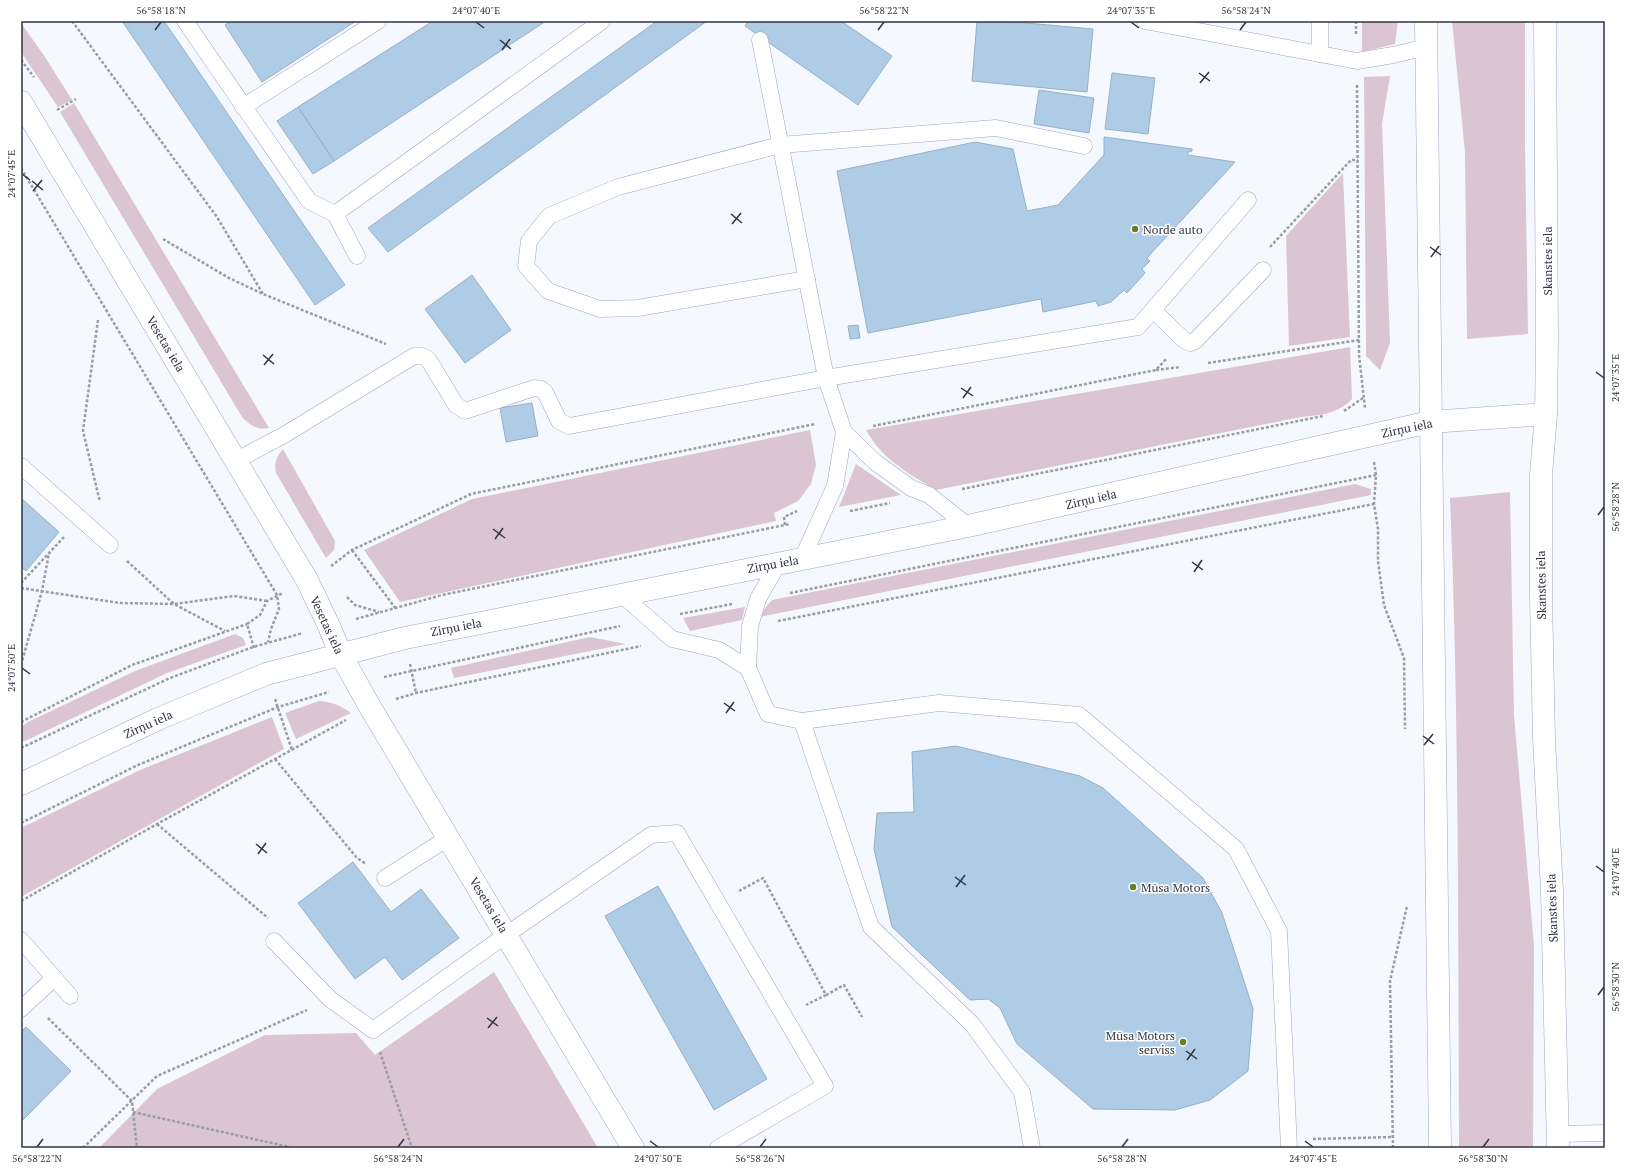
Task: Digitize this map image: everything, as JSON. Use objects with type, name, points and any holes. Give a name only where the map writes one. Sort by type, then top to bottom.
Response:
[{"type":"main road","points":[[1426,21],[1440,1148]]},
{"type":"main road","name":"Skanstes iela","points":[[1545,21],[1547,334],[1546,414],[1541,475],[1541,598],[1544,739],[1552,890],[1558,1141]]},
{"type":"main road","name":"Vesetas iela","points":[[21,102],[306,580],[329,626],[341,655],[370,707],[633,1148]]},
{"type":"main road","name":"Zirņu iela","points":[[21,784],[158,719],[272,672],[405,638],[779,562],[802,559],[968,526],[1430,422],[1546,414]]},
{"type":"lane","points":[[243,107],[378,21]]},
{"type":"lane","points":[[335,214],[602,21]]},
{"type":"lane","points":[[1145,21],[1357,61],[1393,55],[1426,47]]},
{"type":"lane","points":[[1320,21],[1320,54]]},
{"type":"lane","points":[[190,23],[243,107],[309,201],[335,214],[358,256]]},
{"type":"lane","points":[[760,40],[826,378],[842,426],[875,462],[911,488],[929,495],[968,526]]},
{"type":"lane","points":[[807,279],[638,308],[600,309],[548,291],[526,266],[529,241],[549,216],[618,187],[780,145],[996,128],[1084,146]]},
{"type":"lane","points":[[235,461],[284,435],[414,356],[422,356],[428,359],[456,406],[460,409],[465,411],[534,388],[545,392],[559,421],[568,426],[826,378],[1138,327],[1248,200]]},
{"type":"lane","points":[[1153,310],[1184,340],[1190,343],[1196,341],[1263,270]]},
{"type":"lane","points":[[802,559],[835,486],[842,426]]},
{"type":"lane","points":[[21,466],[110,545]]},
{"type":"lane","points":[[779,562],[758,599],[750,626],[748,668],[768,714],[802,721],[939,703],[1079,715],[1236,849],[1279,930],[1289,1144]]},
{"type":"lane","points":[[621,594],[672,639],[719,650],[748,668]]},
{"type":"lane","points":[[802,721],[871,927],[972,1024],[1022,1092],[1032,1148]]},
{"type":"lane","points":[[274,941],[330,999],[372,1030],[506,934],[651,835],[677,833],[825,1086],[718,1148]]},
{"type":"lane","points":[[385,878],[448,838]]},
{"type":"lane","points":[[21,940],[70,996]]},
{"type":"lane","points":[[21,1009],[54,978]]},
{"type":"lane","points":[[1558,1141],[1605,1134]]},
{"type":"path","points":[[72,21],[217,217],[263,294]]},
{"type":"path","points":[[1356,21],[1359,340],[1363,398],[1376,475],[1374,504],[1378,529],[1378,561],[1384,605],[1404,658],[1405,736]]},
{"type":"path","points":[[56,111],[76,100]]},
{"type":"path","points":[[21,168],[277,595],[279,610],[271,629],[268,642],[272,672],[292,750]]},
{"type":"path","points":[[163,239],[229,278],[263,294],[414,356]]},
{"type":"path","points":[[98,320],[83,431],[110,545],[174,604],[225,631]]},
{"type":"path","points":[[1203,363],[1359,340]]},
{"type":"path","points":[[1156,370],[1187,366]]},
{"type":"path","points":[[21,588],[120,603],[174,604],[234,596],[266,601],[328,568],[352,550],[471,494],[842,426]]},
{"type":"path","points":[[750,626],[1374,504]]},
{"type":"path","points":[[786,525],[784,517],[799,510]]},
{"type":"path","points":[[21,583],[81,519]]},
{"type":"path","points":[[352,550],[393,603]]},
{"type":"path","points":[[21,664],[42,591],[49,552]]},
{"type":"path","points":[[21,722],[132,665],[247,624],[260,615],[266,601]]},
{"type":"path","points":[[247,624],[253,647],[272,672],[292,703]]},
{"type":"path","points":[[21,901],[370,707],[416,693],[672,639]]},
{"type":"path","points":[[276,759],[357,858],[385,878]]},
{"type":"path","points":[[158,824],[274,923]]},
{"type":"path","points":[[718,903],[763,878],[826,995]]},
{"type":"path","points":[[1393,1148],[1390,980],[1408,907],[1407,900]]},
{"type":"path","points":[[784,1017],[844,985],[862,1017]]},
{"type":"path","points":[[70,996],[47,1017],[132,1101],[137,1148]]},
{"type":"path","points":[[83,1148],[157,1076],[330,999]]},
{"type":"path","points":[[372,1030],[412,1148]]},
{"type":"path","points":[[133,1112],[294,1148]]},
{"type":"path","points":[[1289,1144],[1392,1137]]},
{"type":"shaded area","points":[[1362,21],[1398,21],[1395,44],[1362,52]]},
{"type":"shaded area","points":[[1452,21],[1525,21],[1528,334],[1467,339],[1465,152]]},
{"type":"shaded area","points":[[21,23],[45,57],[72,100],[58,107],[21,52]]},
{"type":"shaded area","points":[[1390,76],[1382,124],[1390,343],[1380,370],[1366,356],[1364,77]]},
{"type":"shaded area","points":[[74,103],[269,428],[254,427],[242,417],[60,112]]},
{"type":"shaded area","points":[[1343,173],[1350,337],[1289,346],[1286,236]]},
{"type":"shaded area","points":[[1350,347],[1352,399],[1347,404],[1335,411],[936,490],[896,464],[880,450],[866,430]]},
{"type":"shaded area","points":[[810,430],[816,465],[811,484],[798,501],[774,513],[776,521],[400,602],[364,550],[472,499]]},
{"type":"shaded area","points":[[283,449],[335,541],[334,550],[326,558],[276,473],[276,460]]},
{"type":"shaded area","points":[[856,464],[901,495],[839,507]]},
{"type":"shaded area","points":[[1355,484],[1371,489],[1371,495],[759,617],[772,600]]},
{"type":"shaded area","points":[[1510,492],[1514,715],[1534,946],[1533,1148],[1459,1148],[1457,742],[1450,498]]},
{"type":"shaded area","points":[[745,607],[742,620],[690,631],[683,618]]},
{"type":"shaded area","points":[[235,634],[243,638],[246,645],[167,673],[25,741],[21,741],[21,727],[28,722],[135,671]]},
{"type":"shaded area","points":[[590,637],[626,644],[454,678],[451,668]]},
{"type":"shaded area","points":[[319,701],[336,704],[351,713],[296,739],[285,713]]},
{"type":"shaded area","points":[[272,717],[284,749],[21,897],[21,828],[140,770]]},
{"type":"shaded area","points":[[494,972],[598,1148],[99,1148],[157,1089],[265,1035],[356,1033],[375,1055]]},
{"type":"building","points":[[122,21],[164,21],[345,285],[315,305]]},
{"type":"building","points":[[231,21],[356,21],[262,82],[225,25]]},
{"type":"building","points":[[433,21],[546,21],[334,161],[298,107]]},
{"type":"building","points":[[657,21],[707,21],[388,252],[368,228]]},
{"type":"building","points":[[748,21],[841,21],[892,56],[858,105],[745,26]]},
{"type":"building","points":[[977,21],[1004,21],[1093,29],[1087,92],[972,81]]},
{"type":"building","points":[[1112,73],[1155,78],[1148,134],[1105,129]]},
{"type":"building","points":[[1039,90],[1094,98],[1089,133],[1034,124]]},
{"type":"building","points":[[298,107],[334,161],[313,174],[277,121]]},
{"type":"building","points":[[1104,137],[1192,149],[1192,151],[1188,152],[1188,155],[1235,162],[1147,258],[1150,261],[1142,269],[1145,273],[1127,293],[1124,290],[1111,302],[1098,306],[1096,301],[1043,312],[1041,299],[868,333],[837,171],[975,142],[1013,149],[1027,211],[1058,205],[1104,155]]},
{"type":"building","points":[[472,275],[511,330],[465,363],[425,309]]},
{"type":"building","points":[[858,325],[860,338],[850,339],[848,326]]},
{"type":"building","points":[[532,403],[538,436],[506,442],[500,408]]},
{"type":"building","points":[[21,498],[59,532],[26,571],[21,567]]},
{"type":"building","points":[[956,746],[1080,776],[1103,788],[1203,878],[1222,913],[1253,1009],[1248,1071],[1210,1100],[1175,1110],[1093,1109],[1017,1044],[1000,1008],[988,999],[970,1000],[892,927],[874,849],[877,813],[914,812],[912,752]]},
{"type":"building","points":[[353,862],[391,912],[421,889],[459,938],[402,980],[385,957],[355,979],[298,903]]},
{"type":"building","points":[[658,886],[767,1079],[714,1110],[605,916]]},
{"type":"building","points":[[26,1027],[71,1071],[21,1122],[21,1032]]},
{"type":"place","name":"Norde auto","points":[[1135,229]]},
{"type":"place","name":"Mūsa Motors","points":[[1133,887]]},
{"type":"place","name":"Mūsa Motors serviss","points":[[1183,1042]]}]
